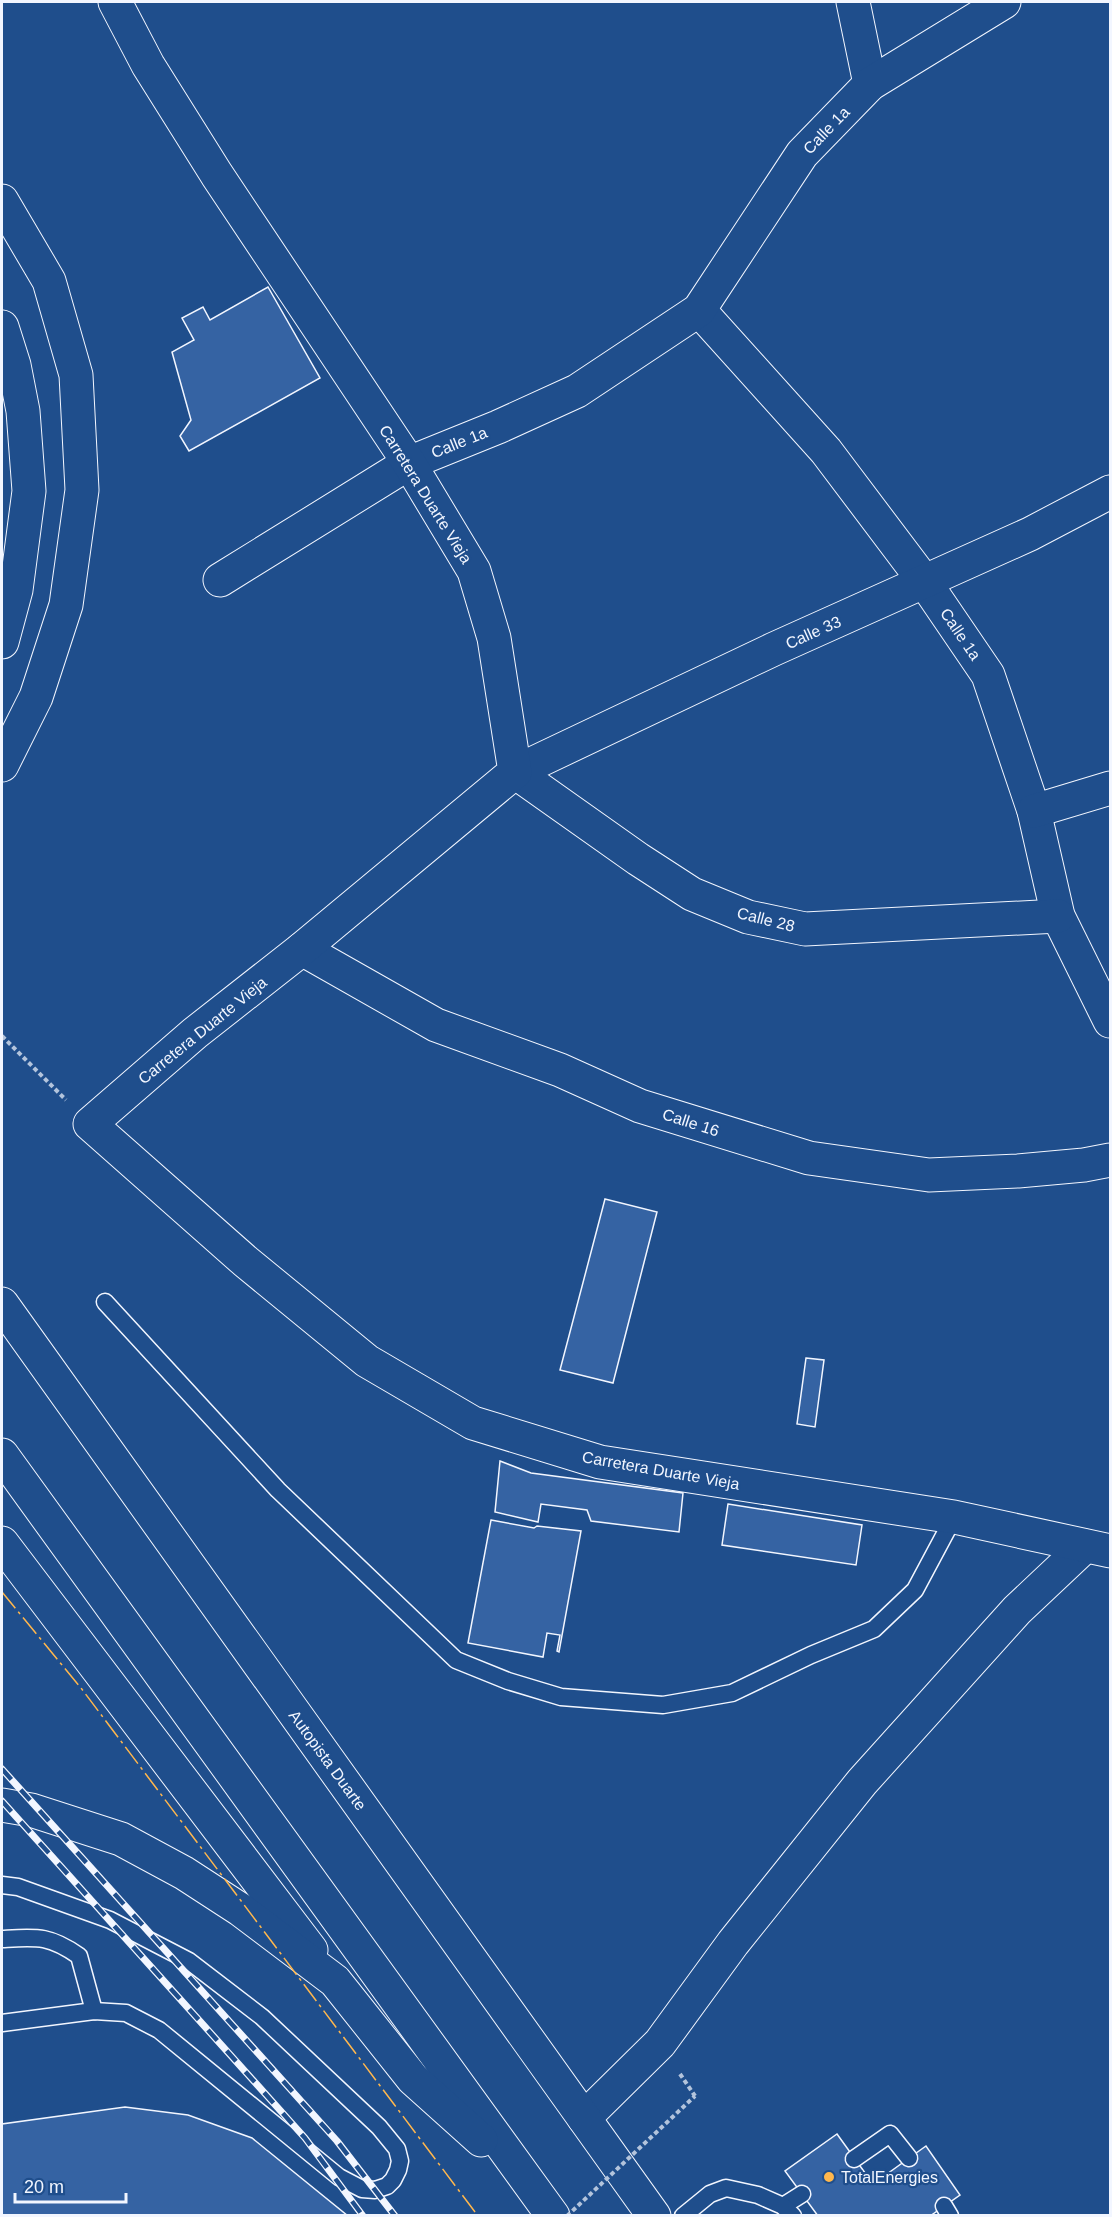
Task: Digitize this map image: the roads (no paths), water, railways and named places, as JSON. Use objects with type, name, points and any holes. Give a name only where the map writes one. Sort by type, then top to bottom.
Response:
[{"type":"main road","name":"Carretera Duarte Vieja","points":[[116,2],[148,65],[217,175],[409,463],[474,571],[494,638],[515,772],[302,949],[195,1033],[90,1124],[245,1261],[367,1361],[472,1423],[600,1462],[954,1517],[1098,1549]]},
{"type":"main road","points":[[853,2],[870,84]]},
{"type":"main road","name":"Calle 1a","points":[[220,580],[409,463],[578,391],[699,310],[802,154],[870,84],[1004,2]]},
{"type":"main road","points":[[2,201],[49,281],[76,375],[82,490],[66,605],[36,697],[2,765]]},
{"type":"main road","name":"Calle 1a","points":[[699,310],[826,451],[924,581],[988,675],[1034,811],[1058,916],[1110,1021]]},
{"type":"main road","points":[[2,327],[14,365],[23,411],[29,491],[15,590],[2,642]]},
{"type":"main road","name":"Calle 33","points":[[515,772],[774,649],[1030,534],[1110,492]]},
{"type":"main road","name":"Calle 28","points":[[515,772],[638,859],[692,894],[748,917],[805,929],[1058,916]]},
{"type":"main road","points":[[1034,811],[1110,788]]},
{"type":"main road","name":"Calle 16","points":[[302,949],[436,1025],[560,1070],[640,1106],[809,1158],[929,1175],[1084,1166],[1110,1160]]},
{"type":"main road","name":"Autopista Duarte","points":[[2,1304],[654,2216]]},
{"type":"main road","points":[[2,1455],[553,2216]]},
{"type":"main road","points":[[2,1543],[334,1981],[413,2079],[533,2188]]},
{"type":"main road","points":[[584,2118],[660,2043],[734,1943],[862,1782],[1017,1610],[1098,1549]]},
{"type":"main road","points":[[2,1805],[31,1810],[121,1839],[184,1873],[241,1910],[334,1981]]},
{"type":"lane","points":[[105,1302],[278,1490],[456,1660],[508,1681],[561,1697],[663,1705],[732,1694],[811,1655],[874,1629],[915,1590],[954,1517]]},
{"type":"lane","points":[[2,1885],[18,1887],[110,1920],[189,1961],[262,2017],[379,2127],[397,2150],[400,2161],[393,2180],[387,2186],[375,2190],[362,2189],[339,2177],[159,2030],[126,2013],[94,2011],[2,2023]]},
{"type":"lane","points":[[2,1939],[38,1936],[62,1944],[79,1956],[94,2011]]},
{"type":"lane","points":[[854,2159],[890,2134],[909,2158]]},
{"type":"lane","points":[[683,2216],[710,2194],[726,2188],[758,2195],[788,2211],[802,2194]]},
{"type":"railway","points":[[2,1769],[337,2141],[395,2216]]},
{"type":"railway","points":[[2,1801],[305,2138],[363,2216]]},
{"type":"place","name":"TotalEnergies","points":[[829,2177]]}]
